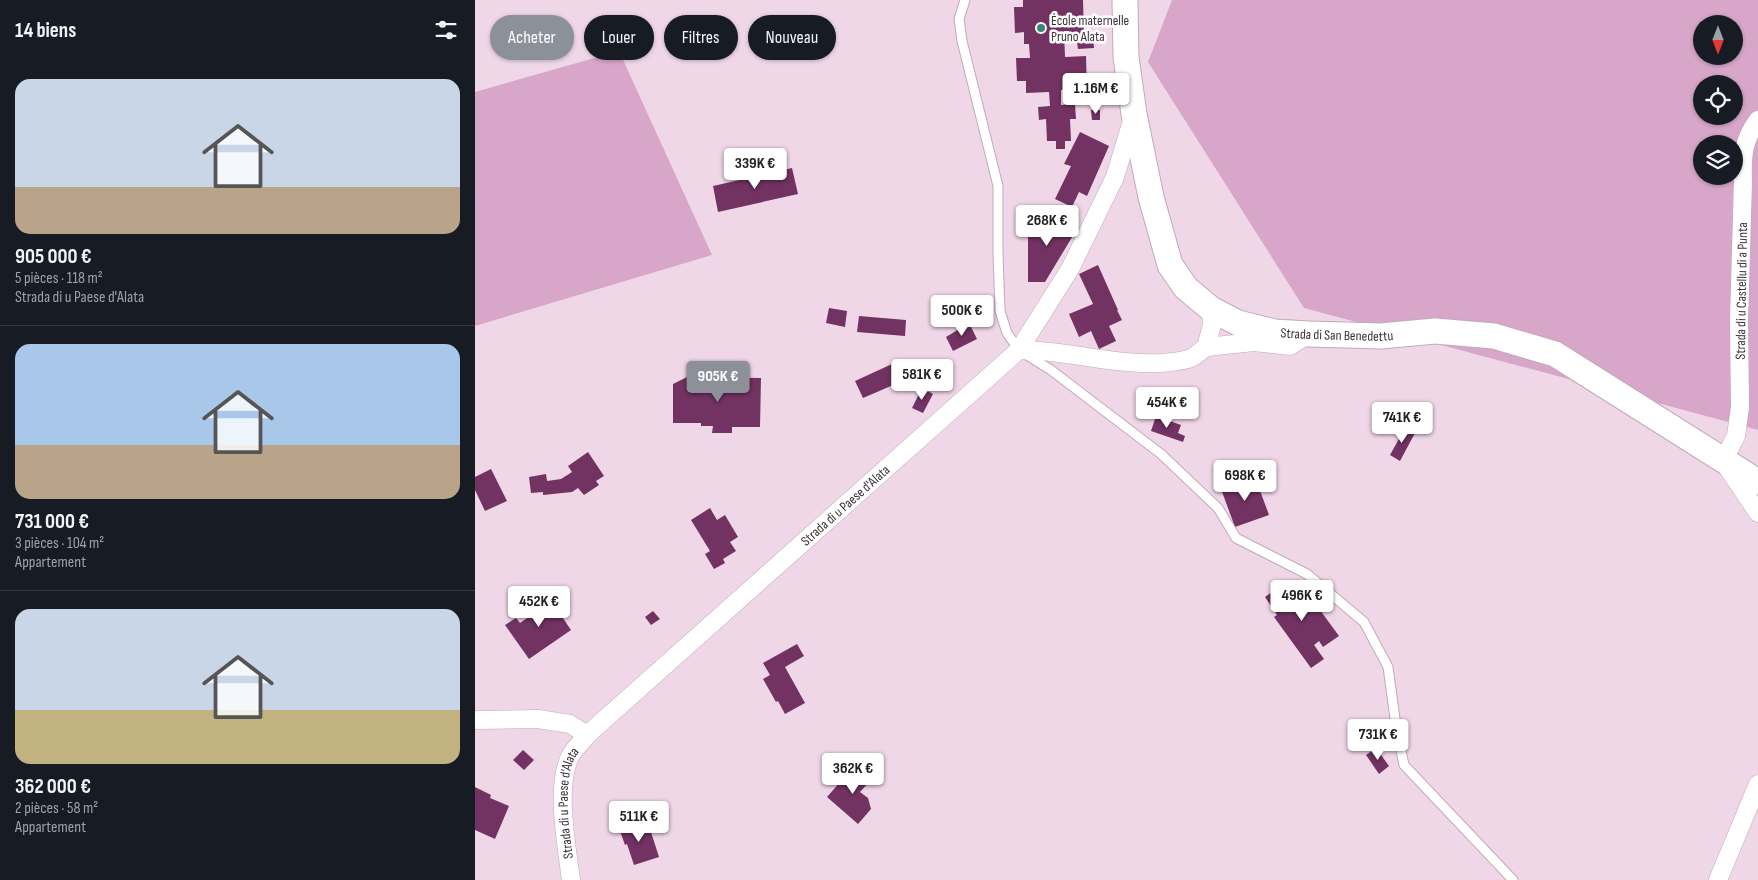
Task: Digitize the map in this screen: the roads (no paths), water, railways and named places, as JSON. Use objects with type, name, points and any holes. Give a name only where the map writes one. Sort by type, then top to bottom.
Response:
[{"type":"street","name":"Strada di San Benedettu","points":[[1125,0],[1126,57],[1134,114],[1151,197],[1170,265],[1186,288],[1211,309],[1238,323],[1274,332],[1381,336],[1435,331],[1494,336],[1555,354],[1758,482]]},
{"type":"street","name":"Strada di u Paese d'Alata","points":[[571,880],[563,823],[564,773],[572,753],[587,735],[1019,350],[1070,270],[1115,177],[1134,114]]},
{"type":"street","name":"Strada di u Castellu di a Punta","points":[[1723,461],[1736,436],[1740,407],[1739,320],[1742,158],[1749,132],[1758,120]]},
{"type":"street","points":[[1207,347],[1212,325],[1211,309]]},
{"type":"street","points":[[1019,350],[1044,350],[1081,358],[1138,364],[1175,362],[1191,358],[1207,347],[1255,342],[1290,346],[1309,334]]},
{"type":"street","points":[[1723,461],[1758,514]]},
{"type":"street","points":[[475,720],[538,719],[570,724],[587,735]]},
{"type":"street","points":[[1718,880],[1758,784]]},
{"type":"lane","points":[[965,0],[959,19],[961,41],[998,186],[1000,311],[1007,333],[1019,350],[1051,370],[1161,454],[1218,508],[1236,538],[1307,574],[1364,622],[1388,667],[1396,726],[1404,765],[1513,880]]},
{"type":"place","name":"École maternelle Pruno Alata","points":[[1041,28]]}]
